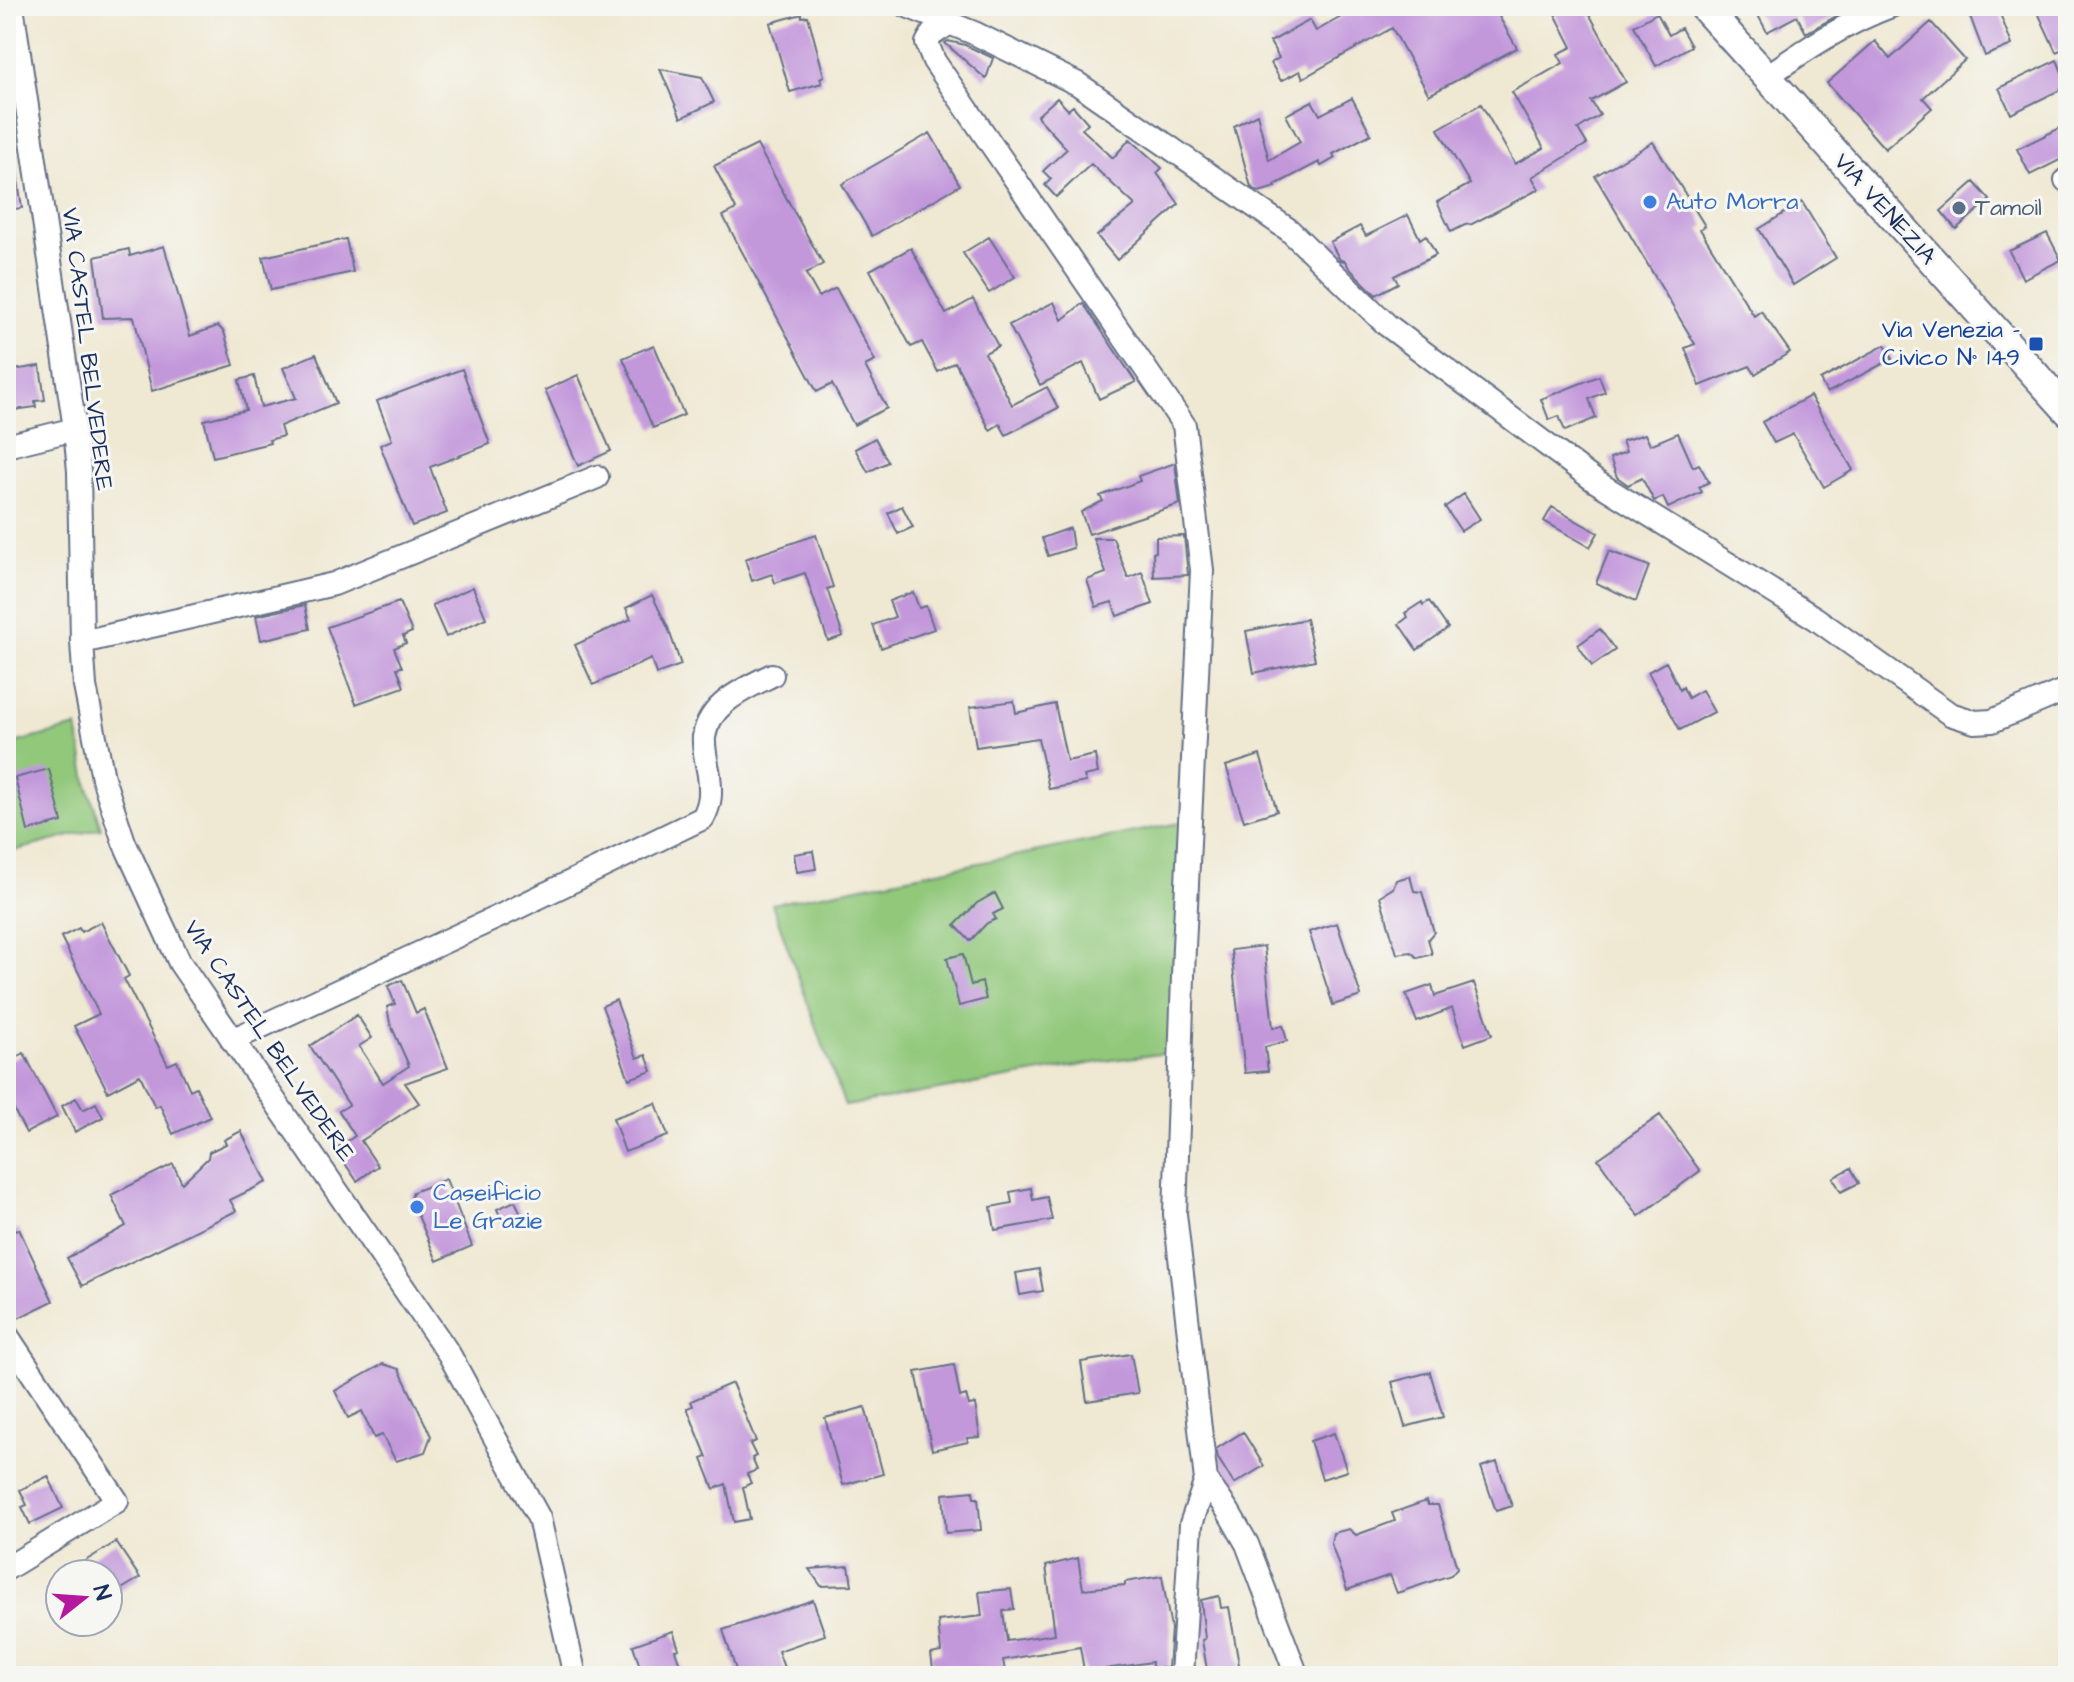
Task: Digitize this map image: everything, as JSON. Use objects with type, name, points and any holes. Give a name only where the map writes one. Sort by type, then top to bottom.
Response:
[{"type":"main road","name":"VIA VENEZIA","points":[[1703,6],[2068,411]]},
{"type":"street","name":"VIA CASTEL BELVEDERE","points":[[12,6],[75,429],[80,492],[85,686],[103,778],[124,842],[180,963],[449,1354],[539,1518],[575,1676]]},
{"type":"street","points":[[907,6],[1078,84],[1289,230],[1387,325],[1595,481],[1815,618],[1950,714],[1975,722],[1992,721],[2068,689]]},
{"type":"street","points":[[1766,77],[1811,45],[1861,17],[1891,6]]},
{"type":"street","points":[[950,23],[932,34],[927,43],[934,61],[1184,425],[1202,570],[1184,932],[1175,1214],[1206,1480],[1191,1524],[1182,1676]]},
{"type":"street","points":[[6,446],[75,429]]},
{"type":"street","points":[[82,642],[334,584],[597,477]]},
{"type":"street","points":[[232,1040],[703,818],[710,804],[711,790],[704,740],[707,723],[731,696],[772,675]]},
{"type":"street","points":[[6,1334],[117,1501],[6,1569]]},
{"type":"street","points":[[1206,1480],[1247,1544],[1297,1676]]},
{"type":"green space","points":[[77,727],[88,787],[101,828],[6,853],[6,745]]},
{"type":"green space","points":[[1185,822],[1175,1052],[845,1106],[772,904]]},
{"type":"building","points":[[1361,6],[1493,6],[1517,48],[1429,95],[1392,28],[1303,78],[1300,71],[1281,81],[1271,63],[1279,58],[1270,42],[1310,20],[1316,31]]},
{"type":"building","points":[[1551,6],[1585,6],[1626,82],[1591,101],[1600,115],[1578,129],[1587,144],[1532,177],[1539,189],[1451,232],[1437,202],[1470,184],[1438,129],[1481,104],[1515,164],[1544,148],[1512,92],[1563,63],[1558,54],[1572,47]]},
{"type":"building","points":[[1753,6],[1855,6],[1806,33],[1797,16],[1767,32]]},
{"type":"building","points":[[1979,6],[1997,6],[2012,45],[1985,56],[1968,11]]},
{"type":"building","points":[[2035,6],[2068,6],[2068,47],[2056,52]]},
{"type":"building","points":[[1657,13],[1669,35],[1681,28],[1691,46],[1656,66],[1634,26]]},
{"type":"building","points":[[802,14],[802,17],[808,16],[824,76],[820,78],[822,83],[790,92],[770,23]]},
{"type":"building","points":[[1931,22],[1965,60],[1923,98],[1932,108],[1885,149],[1827,83],[1875,41],[1890,59]]},
{"type":"building","points":[[948,41],[993,58],[986,79],[945,43]]},
{"type":"building","points":[[2057,60],[2068,86],[2011,114],[1999,88]]},
{"type":"building","points":[[660,69],[702,77],[714,102],[681,118]]},
{"type":"building","points":[[1057,98],[1068,110],[1073,106],[1088,123],[1082,129],[1113,158],[1130,139],[1162,168],[1157,173],[1179,204],[1117,260],[1097,236],[1135,205],[1091,164],[1056,197],[1045,185],[1051,179],[1043,171],[1067,149],[1037,116]]},
{"type":"building","points":[[1352,98],[1371,134],[1333,154],[1335,158],[1321,166],[1319,162],[1276,187],[1259,192],[1251,187],[1234,126],[1257,114],[1269,160],[1300,142],[1286,115],[1312,101],[1320,115]]},
{"type":"building","points":[[2068,124],[2068,156],[2030,175],[2017,149]]},
{"type":"building","points":[[930,133],[960,185],[872,236],[842,184]]},
{"type":"building","points":[[1653,142],[1705,226],[1700,229],[1754,316],[1761,311],[1790,352],[1755,374],[1750,366],[1700,386],[1685,348],[1695,344],[1595,176]]},
{"type":"building","points":[[757,145],[823,264],[806,274],[819,297],[836,288],[875,361],[865,366],[887,408],[854,425],[832,384],[817,392],[723,216],[736,209],[714,166]]},
{"type":"building","points":[[6,162],[15,162],[22,208],[6,210]]},
{"type":"building","points":[[1974,182],[1990,200],[1956,229],[1941,211]]},
{"type":"building","points":[[1802,202],[1836,258],[1793,285],[1759,229]]},
{"type":"building","points":[[1408,215],[1420,239],[1426,235],[1436,255],[1394,276],[1398,283],[1376,295],[1345,261],[1340,260],[1330,242],[1360,226],[1366,236]]},
{"type":"building","points":[[2047,233],[2061,260],[2023,279],[2009,251]]},
{"type":"building","points":[[989,237],[1015,277],[989,293],[963,253]]},
{"type":"building","points":[[346,239],[353,272],[271,290],[263,257]]},
{"type":"building","points":[[164,246],[190,336],[218,326],[224,332],[234,365],[152,391],[134,317],[103,318],[95,257],[129,249],[130,256]]},
{"type":"building","points":[[911,248],[946,314],[973,299],[998,346],[985,353],[1012,405],[1047,387],[1058,408],[1006,435],[1000,424],[990,430],[955,362],[938,372],[922,342],[911,347],[870,270]]},
{"type":"building","points":[[1054,302],[1062,320],[1083,303],[1136,382],[1099,399],[1083,363],[1040,385],[1009,325]]},
{"type":"building","points":[[654,345],[684,415],[653,428],[623,358]]},
{"type":"building","points":[[1885,345],[1892,359],[1827,393],[1820,380]]},
{"type":"building","points":[[316,354],[336,403],[280,426],[283,436],[269,440],[270,443],[213,457],[204,420],[246,410],[239,380],[254,376],[261,407],[296,398],[283,368]]},
{"type":"building","points":[[40,366],[45,400],[35,401],[36,407],[6,411],[6,371]]},
{"type":"building","points":[[462,369],[490,444],[430,467],[447,513],[412,526],[380,445],[392,440],[377,401]]},
{"type":"building","points":[[578,375],[611,451],[578,466],[545,390]]},
{"type":"building","points":[[1599,376],[1605,392],[1589,399],[1596,418],[1565,431],[1559,416],[1549,420],[1541,399]]},
{"type":"building","points":[[1810,396],[1853,470],[1824,487],[1793,434],[1774,443],[1762,422]]},
{"type":"building","points":[[1678,433],[1693,467],[1699,464],[1709,482],[1699,487],[1702,492],[1668,508],[1663,497],[1654,501],[1642,478],[1628,485],[1617,477],[1610,458],[1626,452],[1622,441],[1645,434],[1650,445]]},
{"type":"building","points":[[875,438],[888,462],[868,472],[855,449]]},
{"type":"building","points":[[1175,463],[1180,504],[1089,534],[1081,512],[1103,501],[1100,496],[1140,481],[1138,476]]},
{"type":"building","points":[[1464,494],[1480,519],[1461,531],[1445,507]]},
{"type":"building","points":[[902,506],[913,527],[898,534],[888,513]]},
{"type":"building","points":[[1552,507],[1598,533],[1590,547],[1544,521]]},
{"type":"building","points":[[1070,528],[1073,548],[1048,556],[1042,538]]},
{"type":"building","points":[[816,535],[833,587],[827,589],[843,636],[828,641],[805,573],[775,583],[772,574],[752,581],[745,559]]},
{"type":"building","points":[[1184,536],[1188,575],[1154,577],[1156,537]]},
{"type":"building","points":[[1093,538],[1113,538],[1128,578],[1142,572],[1153,604],[1117,616],[1112,602],[1096,607],[1087,580],[1106,573]]},
{"type":"building","points":[[1609,551],[1649,566],[1636,601],[1596,583]]},
{"type":"building","points":[[473,587],[486,618],[446,637],[432,605]]},
{"type":"building","points":[[913,592],[919,608],[926,606],[934,629],[881,648],[873,625],[895,617],[889,601]]},
{"type":"building","points":[[652,595],[681,665],[656,674],[651,659],[593,685],[575,645],[631,619],[626,608]]},
{"type":"building","points":[[1429,601],[1448,628],[1417,650],[1399,624],[1408,617],[1405,613]]},
{"type":"building","points":[[399,602],[412,632],[403,636],[406,643],[394,648],[402,667],[397,668],[404,687],[356,704],[327,627]]},
{"type":"building","points":[[305,605],[310,629],[261,640],[256,616]]},
{"type":"building","points":[[1306,619],[1315,660],[1254,673],[1246,631]]},
{"type":"building","points":[[1600,629],[1615,650],[1592,666],[1578,645]]},
{"type":"building","points":[[1666,662],[1680,690],[1683,687],[1688,698],[1702,690],[1714,712],[1680,730],[1648,672]]},
{"type":"building","points":[[1014,701],[1016,713],[1055,704],[1067,761],[1095,755],[1098,773],[1084,776],[1086,782],[1049,789],[1038,738],[976,747],[970,707]]},
{"type":"building","points":[[1260,755],[1277,811],[1244,821],[1226,766]]},
{"type":"building","points":[[49,769],[62,822],[28,831],[15,778]]},
{"type":"building","points":[[813,851],[816,869],[797,872],[794,854]]},
{"type":"building","points":[[1410,876],[1414,891],[1422,892],[1434,932],[1428,939],[1432,954],[1418,958],[1411,952],[1397,954],[1380,896],[1393,888],[1396,880]]},
{"type":"building","points":[[995,893],[1003,909],[993,914],[996,919],[987,923],[970,941],[955,925],[977,903]]},
{"type":"building","points":[[101,922],[129,976],[124,979],[168,1065],[177,1061],[190,1090],[196,1087],[210,1117],[173,1134],[160,1105],[155,1107],[140,1075],[108,1092],[74,1026],[99,1014],[61,937]]},
{"type":"building","points":[[1337,923],[1361,996],[1333,1005],[1309,932]]},
{"type":"building","points":[[1264,946],[1273,1028],[1283,1025],[1287,1041],[1265,1047],[1268,1071],[1245,1073],[1231,950]]},
{"type":"building","points":[[963,954],[971,985],[982,982],[986,999],[959,1006],[947,958]]},
{"type":"building","points":[[402,980],[416,1013],[424,1009],[448,1068],[405,1083],[419,1103],[361,1141],[378,1166],[357,1181],[335,1149],[355,1136],[339,1111],[349,1105],[310,1046],[357,1015],[372,1038],[359,1046],[383,1083],[409,1066],[390,1023],[387,1007],[395,1004],[388,986]]},
{"type":"building","points":[[1474,983],[1492,1035],[1465,1045],[1452,1008],[1417,1022],[1406,994],[1432,985],[1435,996]]},
{"type":"building","points":[[616,1000],[637,1058],[646,1055],[652,1071],[629,1079],[602,1006]]},
{"type":"building","points":[[24,1053],[57,1117],[26,1133],[6,1095],[6,1062]]},
{"type":"building","points":[[76,1098],[83,1110],[96,1103],[103,1117],[75,1132],[62,1106]]},
{"type":"building","points":[[656,1103],[668,1136],[625,1152],[613,1118]]},
{"type":"building","points":[[1660,1115],[1700,1171],[1639,1216],[1598,1159]]},
{"type":"building","points":[[241,1131],[267,1182],[230,1200],[236,1211],[82,1286],[67,1258],[126,1226],[111,1195],[173,1164],[182,1183],[208,1158],[209,1152],[226,1144],[224,1140]]},
{"type":"building","points":[[1851,1168],[1859,1183],[1841,1192],[1833,1178]]},
{"type":"building","points":[[446,1179],[472,1246],[437,1261],[411,1199],[413,1192]]},
{"type":"building","points":[[1031,1188],[1033,1200],[1047,1197],[1052,1220],[995,1230],[991,1207],[1012,1203],[1010,1192]]},
{"type":"building","points":[[515,1201],[523,1218],[504,1226],[497,1209]]},
{"type":"building","points":[[19,1229],[53,1301],[14,1320],[6,1308],[6,1235]]},
{"type":"building","points":[[1039,1269],[1043,1291],[1020,1295],[1016,1273]]},
{"type":"building","points":[[1131,1354],[1138,1393],[1087,1401],[1081,1362]]},
{"type":"building","points":[[383,1364],[399,1369],[431,1436],[425,1452],[396,1461],[382,1435],[374,1438],[362,1411],[348,1418],[335,1391]]},
{"type":"building","points":[[954,1365],[960,1397],[966,1395],[969,1405],[975,1404],[980,1437],[967,1438],[968,1442],[932,1450],[916,1372]]},
{"type":"building","points":[[1430,1372],[1443,1417],[1405,1427],[1392,1382]]},
{"type":"building","points":[[732,1383],[756,1441],[750,1444],[756,1456],[752,1458],[757,1470],[747,1474],[751,1483],[743,1487],[750,1519],[734,1522],[726,1484],[714,1489],[702,1459],[707,1457],[687,1408],[693,1406],[691,1401]]},
{"type":"building","points":[[865,1407],[883,1474],[843,1485],[825,1418]]},
{"type":"building","points":[[1243,1432],[1264,1466],[1234,1484],[1216,1449]]},
{"type":"building","points":[[1334,1433],[1347,1471],[1322,1479],[1310,1441]]},
{"type":"building","points":[[1497,1462],[1512,1506],[1496,1511],[1481,1467]]},
{"type":"building","points":[[48,1476],[63,1508],[30,1524],[22,1507],[27,1505],[20,1490]]},
{"type":"building","points":[[973,1491],[974,1498],[978,1498],[981,1530],[946,1533],[943,1494]]},
{"type":"building","points":[[1426,1501],[1428,1505],[1438,1505],[1457,1568],[1451,1575],[1397,1593],[1390,1575],[1347,1590],[1331,1543],[1333,1533],[1349,1529],[1356,1535],[1395,1521],[1392,1513]]},
{"type":"building","points":[[116,1542],[140,1578],[124,1588],[124,1558],[90,1558]]},
{"type":"building","points":[[1078,1558],[1083,1589],[1125,1585],[1125,1582],[1162,1576],[1171,1629],[1168,1668],[1152,1668],[1152,1662],[1105,1669],[1107,1676],[1085,1676],[1080,1647],[1003,1660],[1006,1676],[934,1676],[931,1654],[941,1652],[938,1621],[982,1616],[979,1592],[1011,1589],[1014,1609],[1003,1611],[1007,1641],[1055,1634],[1046,1566]]},
{"type":"building","points":[[849,1566],[852,1585],[821,1586],[809,1569]]},
{"type":"building","points":[[1219,1596],[1221,1608],[1229,1607],[1241,1676],[1208,1676],[1202,1640],[1205,1639],[1201,1600]]},
{"type":"building","points":[[813,1600],[825,1635],[778,1651],[787,1676],[738,1676],[723,1630]]},
{"type":"building","points":[[673,1631],[679,1649],[675,1650],[684,1676],[648,1676],[646,1671],[641,1670],[633,1645]]},
{"type":"place","name":"Auto Morra","points":[[1650,202]]},
{"type":"place","name":"Tamoil","points":[[1959,208]]},
{"type":"place","name":"Via Venezia - Civico N° 149","points":[[2036,344]]},
{"type":"place","name":"Caseificio Le Grazie","points":[[417,1207]]}]
